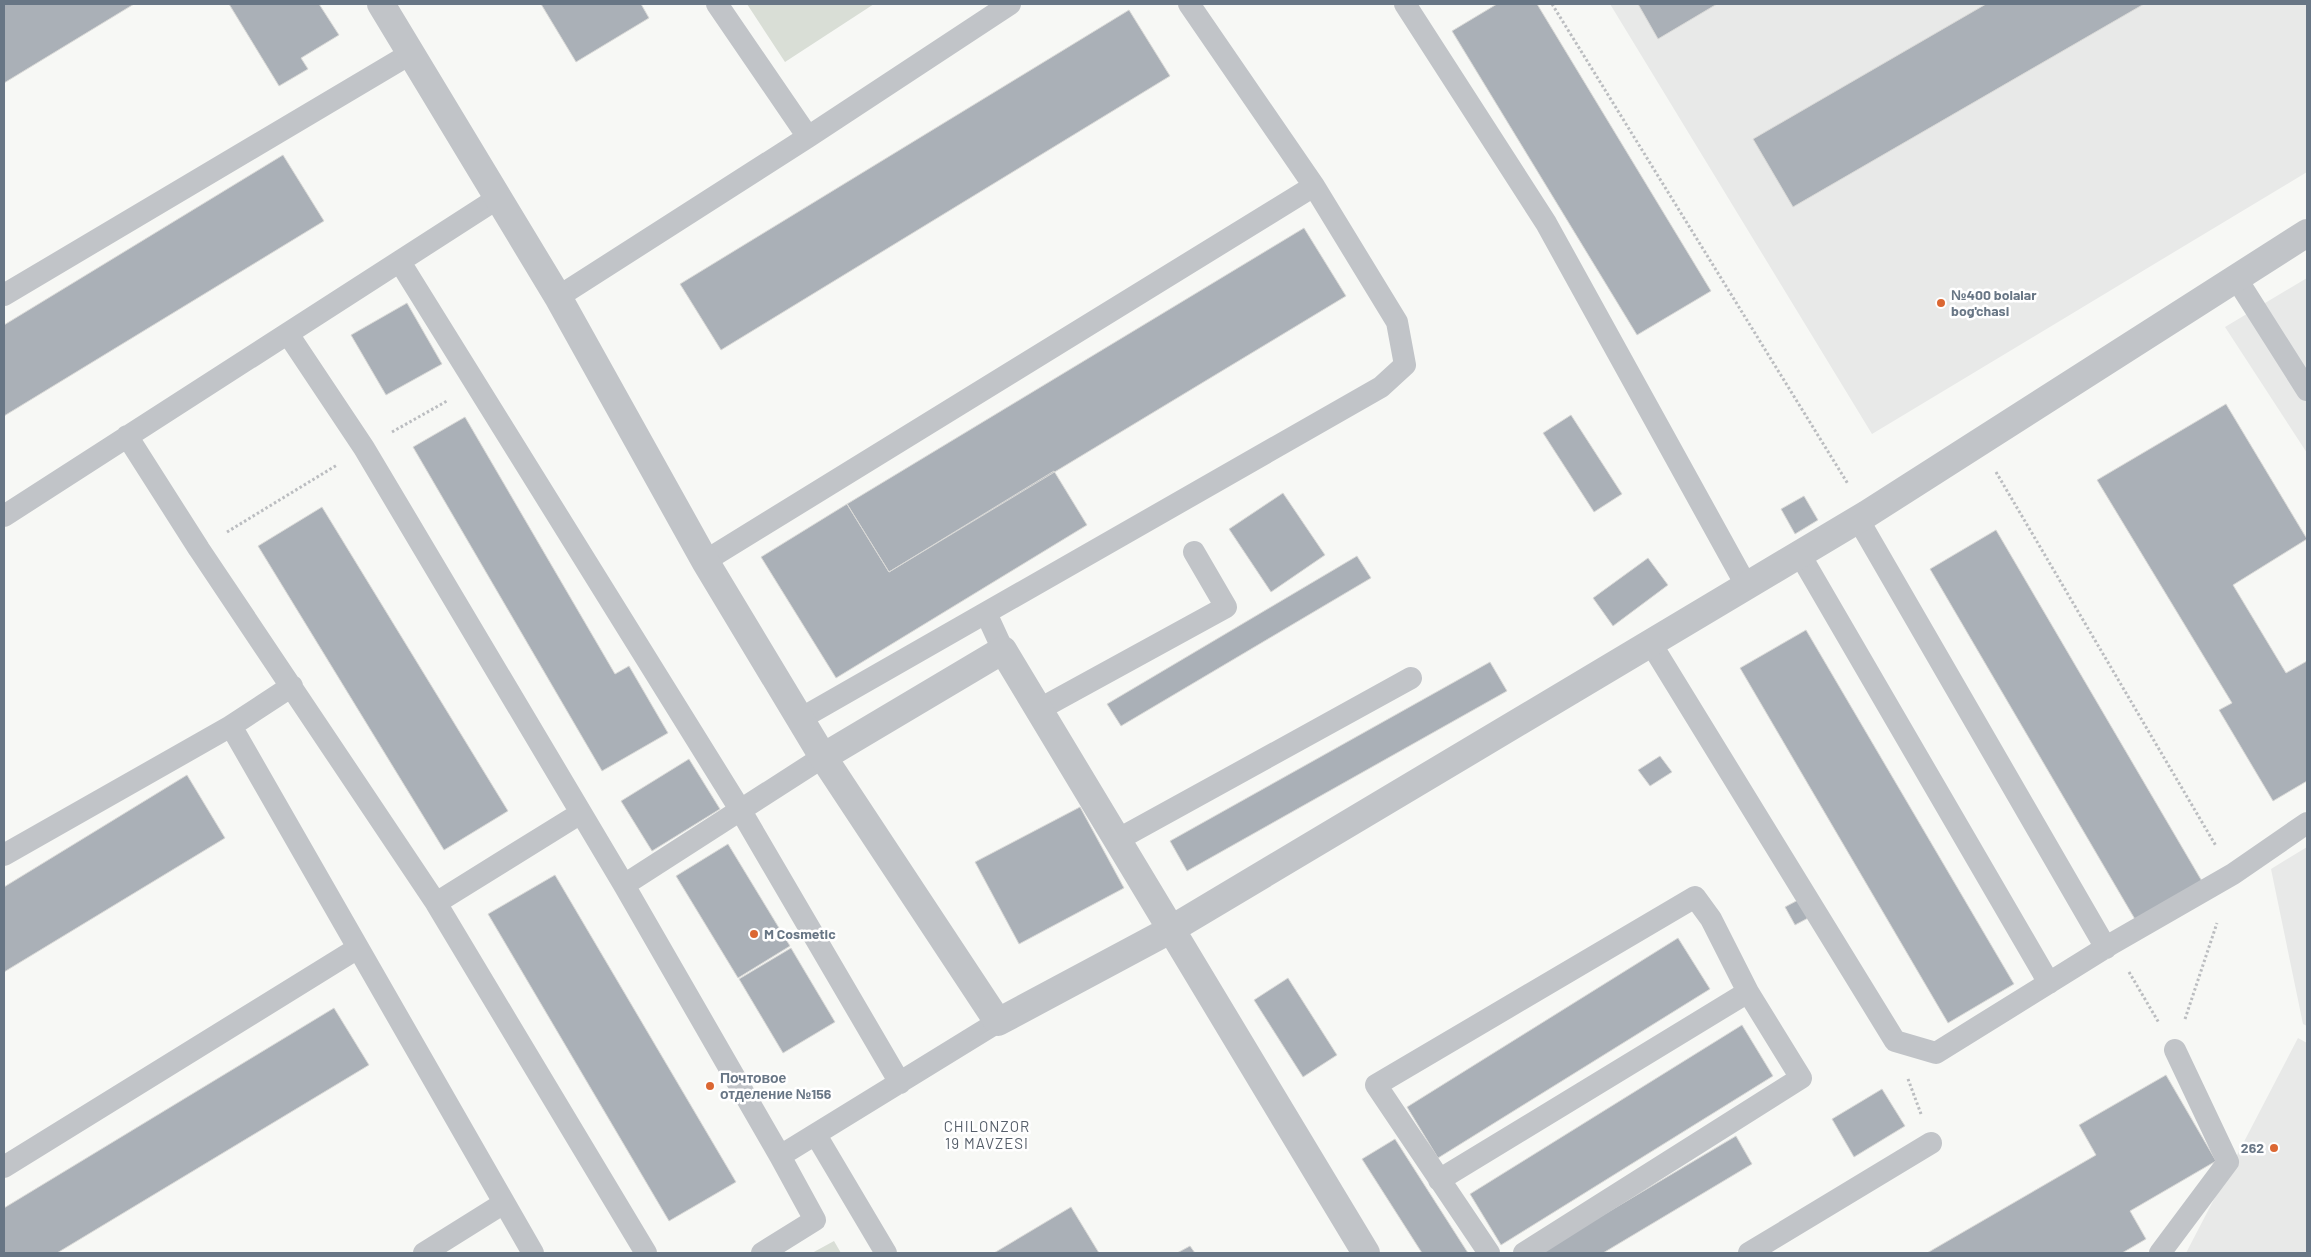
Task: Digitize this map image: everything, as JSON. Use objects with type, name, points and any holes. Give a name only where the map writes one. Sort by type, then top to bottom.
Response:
[{"type":"street","points":[[381,4],[558,297],[705,561],[823,757],[998,1022],[1170,930],[1862,517],[2307,233]]},
{"type":"street","points":[[823,757],[1003,650],[1366,1253]]},
{"type":"lane","points":[[716,4],[808,137]]},
{"type":"lane","points":[[558,297],[808,137],[1010,4]]},
{"type":"lane","points":[[800,719],[1381,387],[1405,365],[1396,322],[1314,186],[1188,4]]},
{"type":"lane","points":[[1405,4],[1546,222],[1746,585]]},
{"type":"lane","points":[[4,295],[410,54]]},
{"type":"lane","points":[[705,561],[1314,186]]},
{"type":"lane","points":[[4,516],[498,198]]},
{"type":"lane","points":[[400,262],[741,811],[900,1083]]},
{"type":"lane","points":[[2236,278],[2307,390]]},
{"type":"lane","points":[[288,334],[364,448],[624,885],[815,1220],[762,1253]]},
{"type":"lane","points":[[127,436],[199,549],[436,903],[646,1253]]},
{"type":"lane","points":[[1862,517],[2109,945]]},
{"type":"lane","points":[[1038,710],[1226,607],[1194,552]]},
{"type":"lane","points":[[1799,553],[2049,983]]},
{"type":"lane","points":[[986,613],[1003,650]]},
{"type":"lane","points":[[1650,642],[1895,1041],[1936,1053],[2109,945],[2233,874],[2307,824]]},
{"type":"lane","points":[[1117,840],[1411,678]]},
{"type":"lane","points":[[4,855],[231,726],[292,686]]},
{"type":"lane","points":[[231,726],[533,1253]]},
{"type":"lane","points":[[624,885],[823,757]]},
{"type":"lane","points":[[436,903],[581,813]]},
{"type":"lane","points":[[1489,1253],[1438,1180],[1376,1085],[1695,897],[1711,919],[1748,992],[1801,1078],[1524,1253]]},
{"type":"lane","points":[[4,1167],[358,948]]},
{"type":"lane","points":[[1438,1180],[1748,992]]},
{"type":"lane","points":[[780,1156],[998,1022]]},
{"type":"lane","points":[[2160,1253],[2228,1162],[2175,1050]]},
{"type":"lane","points":[[816,1135],[886,1253]]},
{"type":"lane","points":[[1749,1253],[1931,1143]]},
{"type":"lane","points":[[424,1253],[504,1203]]},
{"type":"path","points":[[1552,4],[1862,517]]},
{"type":"path","points":[[1979,443],[2233,874],[2175,1050]]},
{"type":"path","points":[[2109,945],[2175,1050]]},
{"type":"path","points":[[1895,1041],[1931,1143]]},
{"type":"shaded area","points":[[747,4],[874,4],[785,62]]},
{"type":"shaded area","name":"№400 bolalar bog'chasi","points":[[1610,4],[2307,4],[2307,172],[1872,434]]},
{"type":"shaded area","points":[[2307,278],[2307,453],[2225,327]]},
{"type":"shaded area","points":[[2307,847],[2307,1026],[2303,1024],[2271,869]]},
{"type":"shaded area","name":"262","points":[[2298,1038],[2307,1043],[2307,1253],[2186,1253]]},
{"type":"shaded area","points":[[834,1241],[841,1253],[812,1253]]},
{"type":"building","points":[[4,4],[134,4],[4,83]]},
{"type":"building","points":[[229,4],[319,4],[339,35],[301,58],[308,69],[279,86]]},
{"type":"building","points":[[541,4],[641,4],[649,18],[576,62]]},
{"type":"building","points":[[1497,4],[1537,4],[1711,291],[1637,335],[1452,31]]},
{"type":"building","points":[[1638,4],[1717,4],[1658,39]]},
{"type":"building","points":[[1986,4],[2144,4],[1793,207],[1753,139]]},
{"type":"building","points":[[1129,10],[1170,76],[721,350],[680,284]]},
{"type":"building","points":[[283,155],[324,221],[4,416],[4,325]]},
{"type":"building","points":[[1304,228],[1346,296],[889,572],[847,504]]},
{"type":"building","points":[[407,303],[442,364],[386,395],[351,335]]},
{"type":"building","points":[[2226,404],[2307,539],[2233,585],[2286,673],[2307,661],[2307,781],[2273,801],[2219,710],[2232,703],[2097,480]]},
{"type":"building","points":[[1571,415],[1622,494],[1594,512],[1543,433]]},
{"type":"building","points":[[465,417],[615,674],[629,666],[668,733],[602,771],[413,447]]},
{"type":"building","points":[[1054,471],[1087,525],[836,678],[761,557],[847,504],[889,572]]},
{"type":"building","points":[[1283,493],[1325,555],[1271,592],[1229,529]]},
{"type":"building","points":[[1804,496],[1818,520],[1795,534],[1781,509]]},
{"type":"building","points":[[322,507],[508,811],[444,850],[258,546]]},
{"type":"building","points":[[1996,530],[2203,883],[2136,921],[1930,569]]},
{"type":"building","points":[[1357,556],[1371,578],[1121,726],[1107,704]]},
{"type":"building","points":[[1648,558],[1668,585],[1613,626],[1593,598]]},
{"type":"building","points":[[1806,630],[2014,984],[1948,1023],[1740,668]]},
{"type":"building","points":[[1490,662],[1507,691],[1187,871],[1170,841]]},
{"type":"building","points":[[1660,756],[1672,772],[1650,786],[1638,770]]},
{"type":"building","points":[[689,759],[720,809],[652,851],[621,801]]},
{"type":"building","points":[[187,775],[225,838],[4,972],[4,887]]},
{"type":"building","points":[[1080,807],[1124,888],[1019,944],[975,862]]},
{"type":"building","points":[[728,844],[790,946],[738,978],[676,876]]},
{"type":"building","points":[[555,875],[736,1182],[669,1221],[488,914]]},
{"type":"building","points":[[1800,899],[1810,917],[1795,925],[1785,907]]},
{"type":"building","points":[[1678,938],[1710,989],[1438,1158],[1407,1107]]},
{"type":"building","points":[[791,948],[835,1022],[783,1053],[739,979]]},
{"type":"building","points":[[1288,978],[1337,1055],[1303,1077],[1254,1000]]},
{"type":"building","points":[[334,1008],[369,1065],[57,1253],[4,1253],[4,1208]]},
{"type":"building","points":[[1742,1025],[1773,1076],[1501,1245],[1470,1194]]},
{"type":"building","points":[[2166,1075],[2216,1161],[2130,1211],[2146,1239],[2122,1253],[1927,1253],[2096,1155],[2079,1125]]},
{"type":"building","points":[[1882,1089],[1905,1126],[1854,1157],[1832,1119]]},
{"type":"building","points":[[1736,1136],[1752,1164],[1603,1253],[1539,1253]]},
{"type":"building","points":[[1395,1139],[1468,1253],[1422,1253],[1362,1159]]},
{"type":"building","points":[[1071,1207],[1099,1253],[994,1253]]},
{"type":"building","points":[[1190,1246],[1195,1253],[1177,1253]]},
{"type":"place","name":"№400 bolalar bog'chasi","points":[[1941,303]]},
{"type":"place","name":"M Cosmetic","points":[[754,934]]},
{"type":"place","name":"Почтовое отделение №156","points":[[710,1086]]},
{"type":"place","name":"262","points":[[2274,1148]]},
{"type":"district","name":"CHILONZOR 19 MAVZESI","points":[[987,1136]]}]
